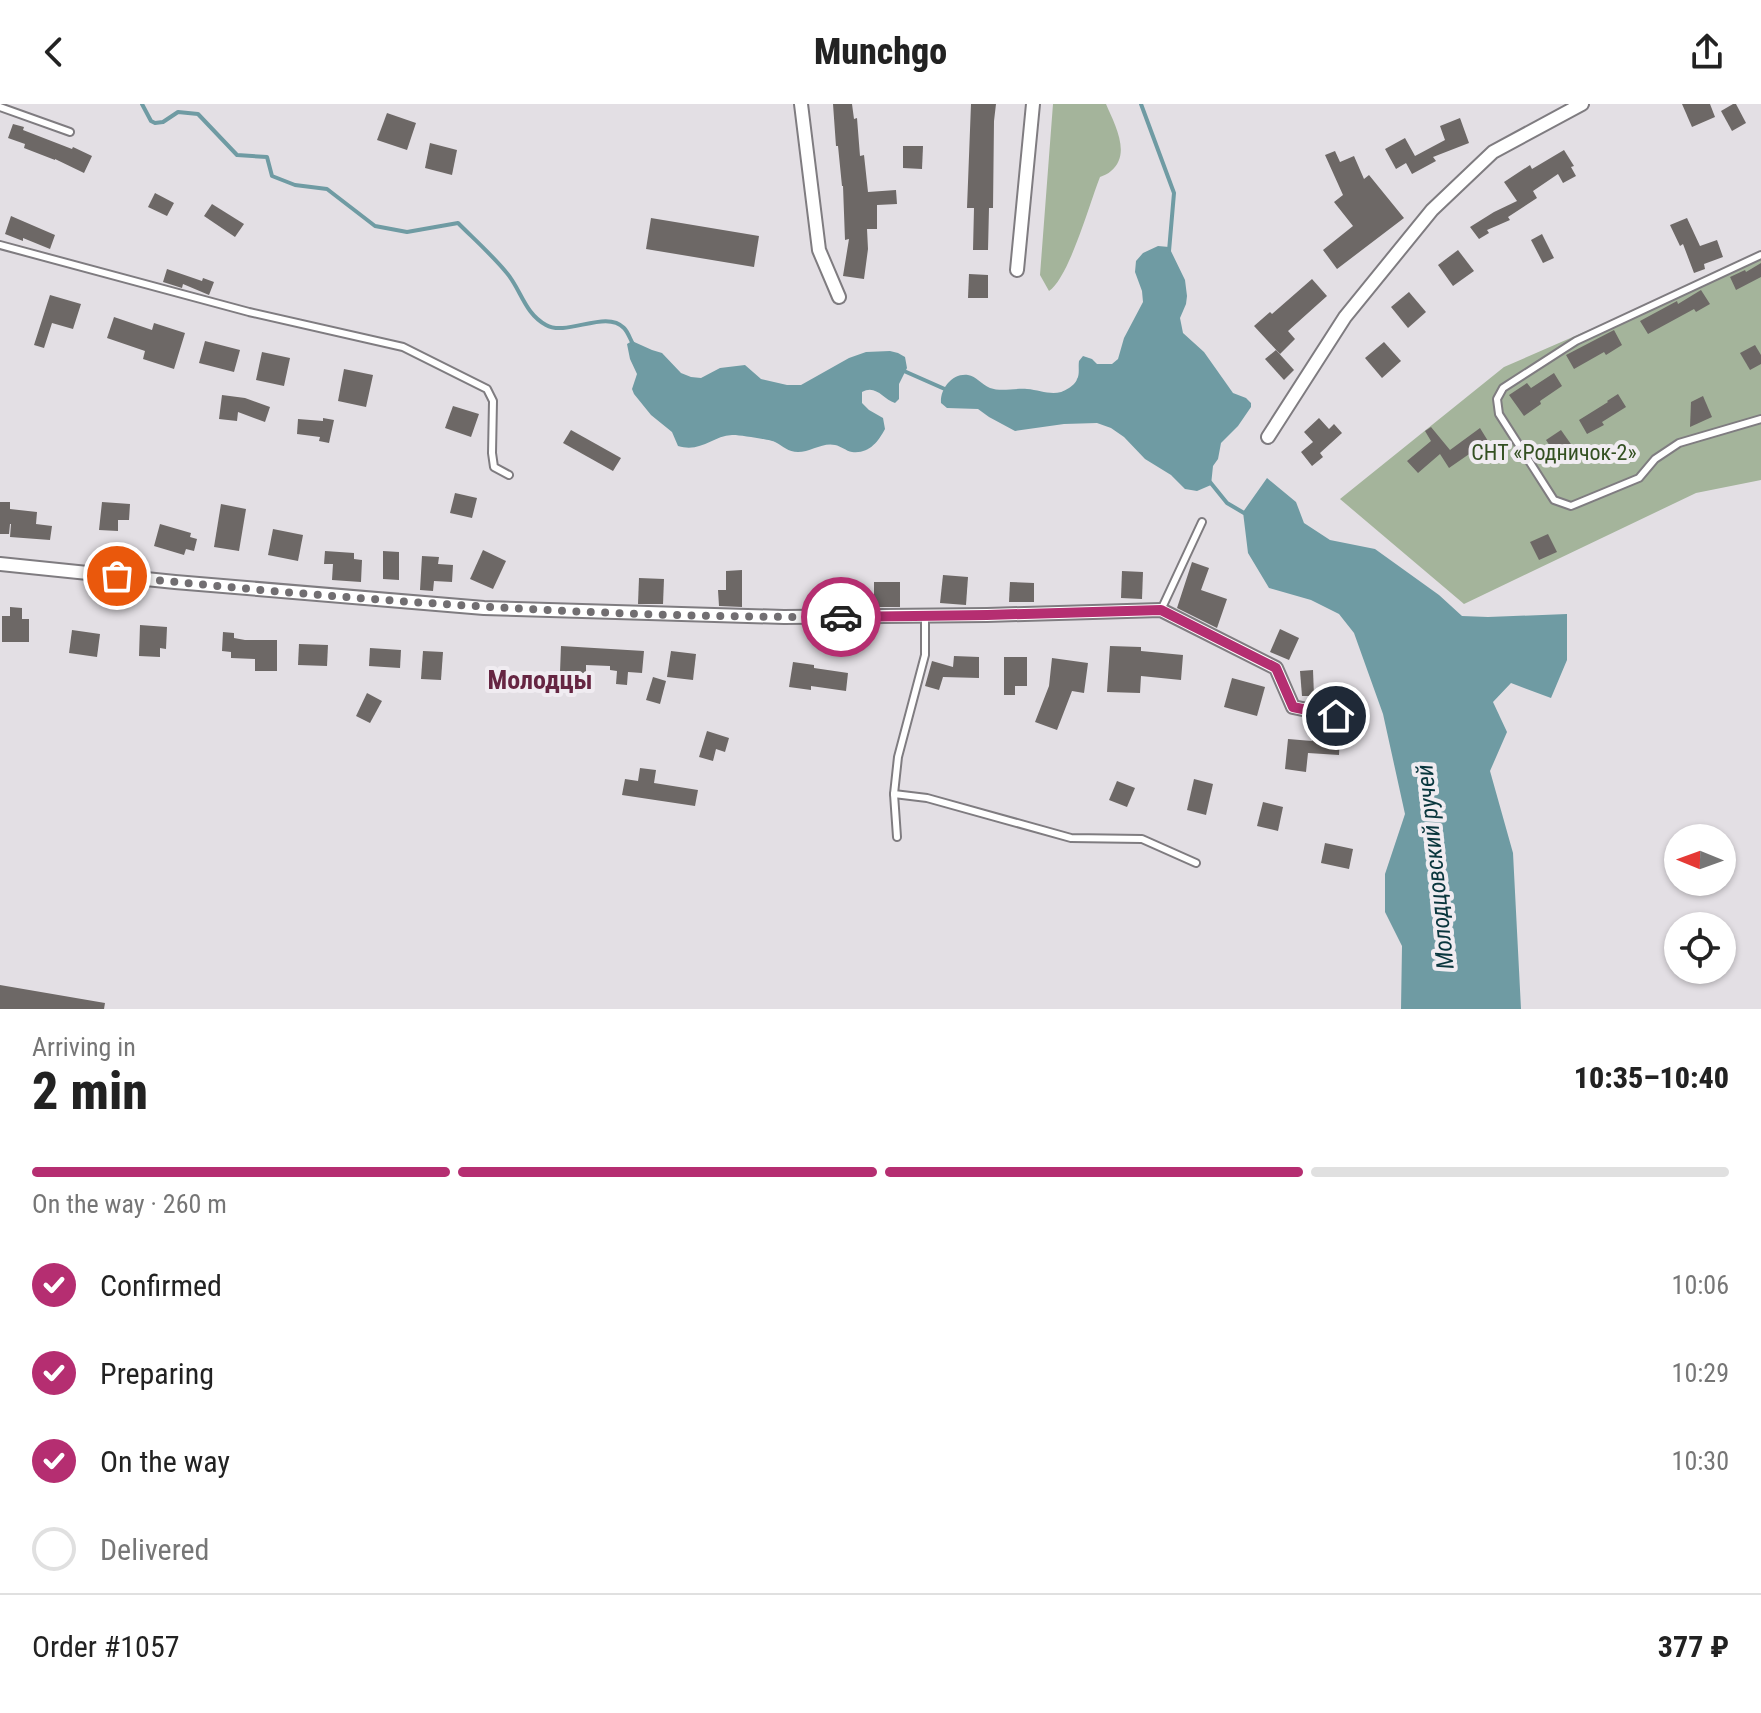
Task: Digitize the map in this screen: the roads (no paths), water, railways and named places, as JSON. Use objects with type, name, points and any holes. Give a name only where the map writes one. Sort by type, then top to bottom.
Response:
[{"type":"street","points":[[801,104],[819,250],[839,297]]},
{"type":"street","points":[[1017,270],[1033,104]]},
{"type":"street","points":[[1268,437],[1345,317],[1432,210],[1493,152],[1582,104]]},
{"type":"street","points":[[0,564],[484,608],[784,617],[1161,610],[1276,668],[1293,707],[1336,716]]},
{"type":"lane","points":[[0,107],[70,132]]},
{"type":"lane","points":[[0,245],[249,312],[403,347],[487,389],[493,401],[494,467],[509,475]]},
{"type":"lane","points":[[1761,255],[1576,341],[1503,388],[1497,399],[1499,414],[1554,500],[1571,506],[1639,478],[1655,459],[1679,443],[1761,419]]},
{"type":"lane","points":[[1161,610],[1202,522]]},
{"type":"lane","points":[[897,837],[894,794],[898,757],[925,655],[925,616]]},
{"type":"lane","points":[[894,794],[927,798],[1071,838],[1142,839],[1196,863]]},
{"type":"water","points":[[1158,246],[1169,247],[1185,280],[1186,304],[1180,318],[1183,333],[1204,352],[1233,393],[1251,403],[1238,426],[1221,443],[1218,459],[1213,466],[1211,485],[1197,491],[1185,489],[1171,475],[1145,459],[1124,437],[1097,423],[1015,431],[978,409],[947,408],[941,403],[948,383],[962,375],[971,376],[994,389],[1054,393],[1064,391],[1075,383],[1079,361],[1083,356],[1097,364],[1112,364],[1118,359],[1124,338],[1143,302],[1135,272],[1136,261],[1143,253]]},
{"type":"water","points":[[632,341],[662,353],[681,373],[701,378],[720,368],[745,365],[761,379],[801,385],[866,352],[898,353],[905,357],[907,368],[899,384],[899,399],[895,403],[875,391],[862,392],[862,403],[883,418],[885,429],[876,443],[863,451],[852,452],[830,444],[794,452],[772,441],[735,435],[686,448],[678,446],[672,432],[651,415],[634,394],[632,389],[637,374],[627,344]]},
{"type":"water","points":[[1267,478],[1296,502],[1304,523],[1330,540],[1375,549],[1439,595],[1462,616],[1567,614],[1567,660],[1551,698],[1511,683],[1493,702],[1507,732],[1490,771],[1513,853],[1521,1009],[1401,1009],[1402,946],[1385,912],[1385,874],[1405,814],[1383,714],[1354,633],[1339,614],[1311,600],[1269,588],[1248,553],[1243,512]]},
{"type":"waterway","name":"Молодцовский ручей","points":[[142,104],[155,123],[163,122],[178,112],[198,114],[237,155],[267,157],[272,176],[295,185],[327,189],[375,226],[407,232],[458,223],[506,272],[533,314],[546,325],[565,328],[607,321],[625,330],[633,344]]},
{"type":"waterway","points":[[1141,104],[1174,193],[1169,251]]},
{"type":"waterway","name":"Молодцовский ручей","points":[[904,371],[947,390]]},
{"type":"waterway","name":"Молодцовский ручей","points":[[1210,482],[1227,503],[1244,513]]},
{"type":"district","name":"Молодцы","points":[[540,680]]},
{"type":"park label","name":"СНТ «Родничок-2»","points":[[1554,452]]}]
